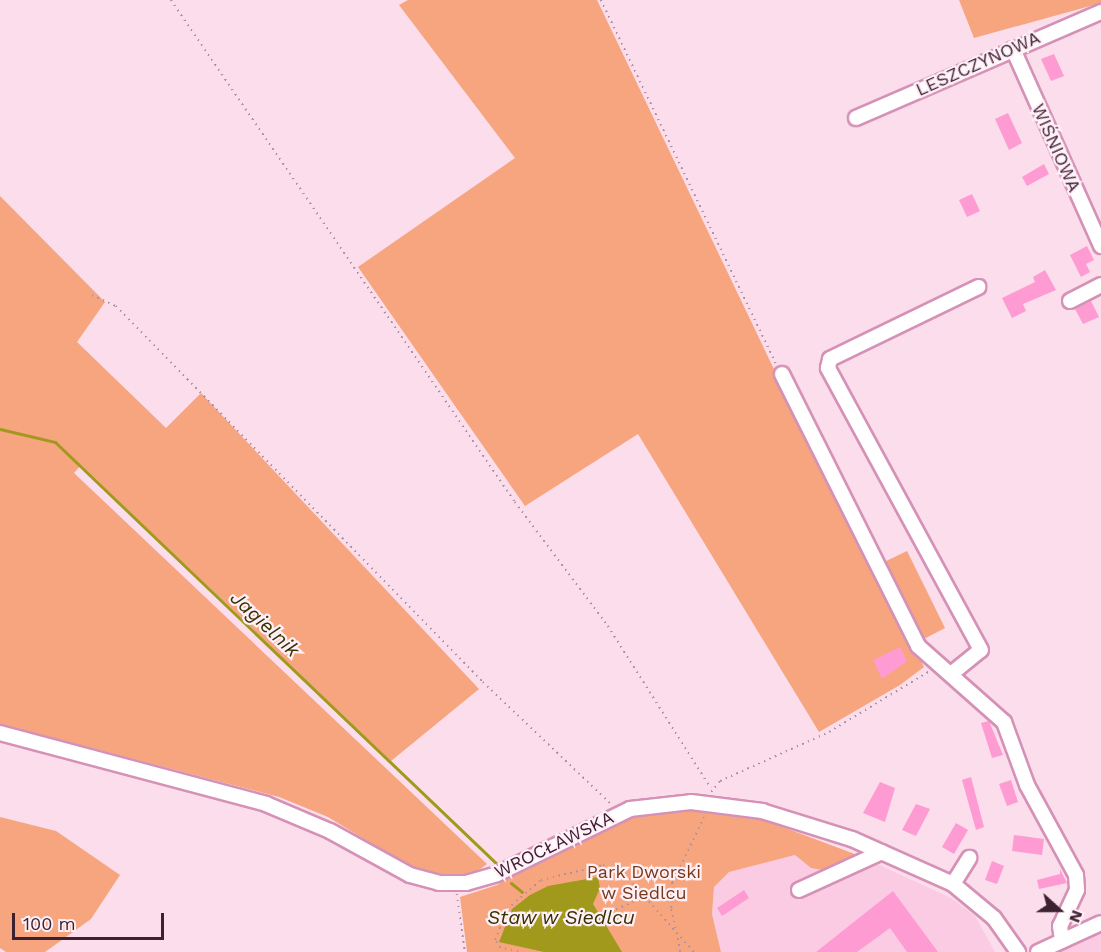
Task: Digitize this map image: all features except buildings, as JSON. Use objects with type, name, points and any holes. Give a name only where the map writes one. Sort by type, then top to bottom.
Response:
[{"type":"street","name":"LESZCZYNOWA","points":[[856,118],[1101,12]]},
{"type":"street","name":"WIŚNIOWA","points":[[1013,49],[1100,241]]},
{"type":"street","points":[[1070,301],[1101,285]]},
{"type":"street","points":[[951,674],[981,650],[828,368],[830,359],[978,287]]},
{"type":"street","points":[[782,374],[918,646],[936,667],[951,674],[1004,722],[1027,784],[1069,856],[1077,890],[1060,926],[1062,940]]},
{"type":"street","name":"WROCŁAWSKA","points":[[0,733],[266,804],[330,831],[420,878],[457,884],[508,870],[618,813],[656,804],[709,804],[795,819],[882,852],[953,884],[994,918],[1018,952]]},
{"type":"street","points":[[799,890],[882,852]]},
{"type":"street","points":[[953,884],[969,858]]},
{"type":"street","points":[[1038,952],[1101,923]]},
{"type":"path","points":[[171,0],[515,502],[608,626],[711,788],[709,804],[672,883],[670,908],[681,940],[680,952]]},
{"type":"path","points":[[601,0],[782,374]]},
{"type":"path","points":[[92,295],[124,314],[483,682],[618,813]]},
{"type":"path","points":[[711,788],[829,732],[936,667]]},
{"type":"path","points":[[518,952],[496,945],[497,928],[507,909],[541,880],[603,865],[622,872],[694,952]]},
{"type":"path","points":[[457,884],[465,952]]},
{"type":"path","points":[[605,914],[646,897]]},
{"type":"shaded area","points":[[795,855],[811,868],[860,856],[951,898],[975,916],[995,952],[721,952],[712,914],[714,887],[729,872]]},
{"type":"shaded area","points":[[1101,931],[1101,952],[1054,952]]},
{"type":"green space","points":[[408,0],[597,0],[783,388],[924,667],[900,685],[819,732],[638,434],[525,506],[358,267],[515,158],[399,5]]},
{"type":"green space","points":[[959,0],[1101,0],[1101,3],[974,38]]},
{"type":"green space","points":[[0,196],[105,302],[77,342],[166,428],[201,393],[479,689],[391,761],[81,465],[74,473],[487,864],[472,875],[447,879],[417,871],[328,817],[279,797],[0,724]]},
{"type":"green space","points":[[907,551],[945,628],[920,641],[882,563]]},
{"type":"green space","name":"Park Dworski w Siedlcu","points":[[670,808],[748,814],[860,856],[834,872],[811,868],[795,855],[729,872],[714,887],[712,914],[721,952],[467,952],[460,897],[497,885],[597,827]]},
{"type":"green space","points":[[0,817],[56,831],[120,875],[91,919],[45,952],[6,952],[0,948]]},
{"type":"water","name":"Staw w Siedlcu","points":[[598,877],[600,888],[593,904],[622,952],[544,952],[499,942],[512,909],[530,895],[548,886]]},
{"type":"waterway","name":"Jagielnik","points":[[0,429],[55,442],[498,865]]},
{"type":"waterway","name":"Jagielnik","points":[[511,883],[522,892]]}]
